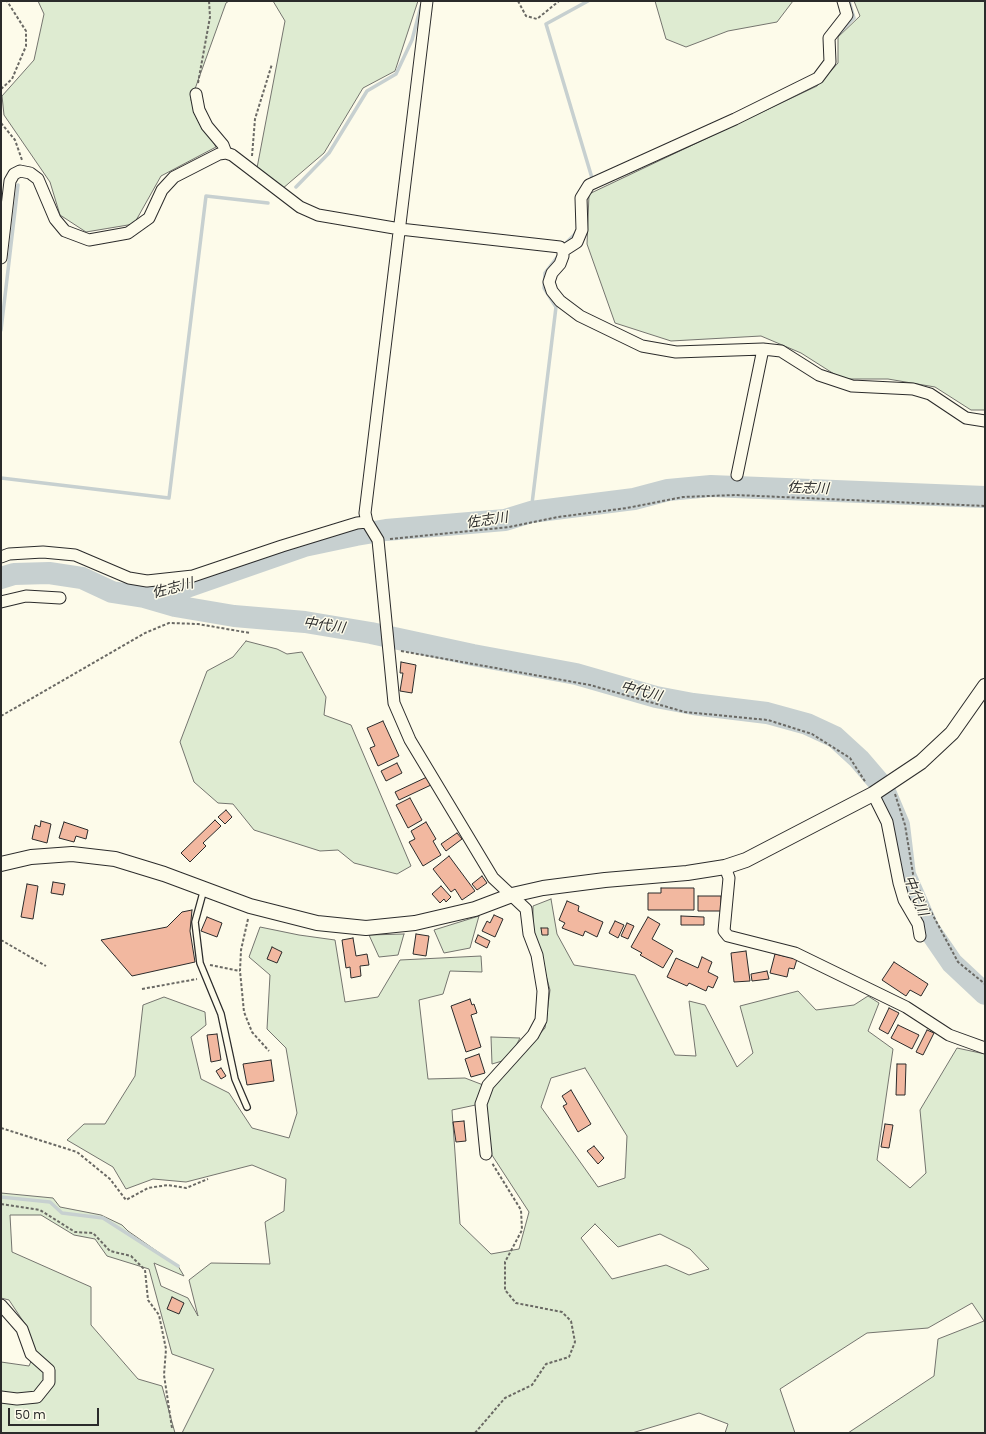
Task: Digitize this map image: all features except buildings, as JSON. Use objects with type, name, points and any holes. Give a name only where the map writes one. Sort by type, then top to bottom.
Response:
[{"type":"street","points":[[427,1],[365,513],[367,522],[378,540],[394,703],[410,740],[493,878],[526,909],[529,934],[537,955],[543,992],[541,1020],[533,1035],[488,1085],[481,1104],[486,1154]]},
{"type":"street","points":[[843,1],[848,15],[829,38],[830,62],[818,78],[735,119],[589,185],[581,198],[582,230],[577,242],[563,251],[560,264],[552,273],[550,282],[552,291],[560,301],[587,319],[642,346],[676,352],[763,349],[781,351],[819,375],[852,386],[913,389],[930,394],[966,418],[985,421]]},
{"type":"street","points":[[196,94],[199,110],[223,145],[226,153]]},
{"type":"street","points":[[1,258],[10,181],[14,174],[20,171],[30,173],[38,179],[55,219],[65,231],[89,240],[128,233],[149,218],[162,190],[174,177],[219,154],[226,153],[232,155],[300,207],[318,214],[400,229],[555,245],[560,247],[563,251]]},
{"type":"street","points":[[737,475],[763,349]]},
{"type":"street","points":[[1,557],[9,554],[43,552],[75,555],[129,578],[155,580],[193,576],[282,546],[357,523],[367,522]]},
{"type":"street","points":[[1,602],[26,596],[60,598]]},
{"type":"street","points":[[1,864],[31,857],[72,854],[108,858],[164,874],[250,906],[317,922],[366,928],[415,923],[475,909],[512,895],[543,888],[605,880],[686,873],[725,867],[746,860],[892,783],[921,762],[952,733],[985,686]]},
{"type":"street","points":[[873,794],[887,822],[904,900],[918,924],[920,936]]},
{"type":"street","points":[[725,867],[729,878],[724,931],[728,936],[795,953],[906,1007],[948,1035],[985,1048]]},
{"type":"street","points":[[1,1305],[22,1329],[31,1354],[49,1370],[49,1382],[37,1398],[18,1399],[1,1397]]},
{"type":"lane","points":[[204,889],[194,922],[200,962],[221,1014],[235,1079],[247,1107]]},
{"type":"path","points":[[1,88],[12,79],[26,46],[26,31],[7,1]]},
{"type":"path","points":[[196,94],[210,17],[209,1]]},
{"type":"path","points":[[518,1],[526,16],[537,19],[559,1]]},
{"type":"path","points":[[250,169],[255,119],[272,64]]},
{"type":"path","points":[[1,123],[15,140],[22,159],[20,171]]},
{"type":"path","points":[[378,540],[508,527],[558,517],[627,508],[683,497],[736,495],[985,506]]},
{"type":"path","points":[[1,716],[145,633],[169,623],[198,624],[250,633]]},
{"type":"path","points":[[389,648],[590,686],[685,712],[768,720],[812,734],[850,758],[873,794]]},
{"type":"path","points":[[892,783],[905,825],[914,880],[958,962],[985,984]]},
{"type":"path","points":[[250,906],[241,950],[240,971],[244,1012],[252,1032],[269,1051]]},
{"type":"path","points":[[1,940],[46,966]]},
{"type":"path","points":[[200,962],[240,971]]},
{"type":"path","points":[[142,989],[206,977]]},
{"type":"path","points":[[1,1128],[77,1152],[110,1179],[126,1200],[148,1188],[168,1185],[186,1188],[208,1179]]},
{"type":"path","points":[[475,1433],[505,1398],[532,1385],[546,1364],[569,1357],[575,1342],[571,1321],[562,1312],[516,1303],[505,1290],[505,1262],[522,1230],[521,1210],[486,1154]]},
{"type":"path","points":[[1,1204],[40,1210],[76,1232],[93,1233],[110,1251],[131,1256],[145,1270],[148,1300],[159,1315],[166,1350],[164,1375],[172,1428]]},
{"type":"green space","points":[[38,1],[229,1],[226,3],[191,100],[216,147],[161,176],[134,224],[86,232],[60,215],[50,182],[4,115],[2,96],[34,60],[44,14]]},
{"type":"green space","points":[[273,1],[418,1],[395,71],[363,88],[324,153],[282,189],[257,168],[285,21]]},
{"type":"green space","points":[[655,1],[793,1],[777,22],[728,31],[686,47],[666,39]]},
{"type":"green space","points":[[854,1],[985,1],[985,410],[971,410],[935,387],[888,379],[842,379],[801,353],[761,336],[671,341],[615,323],[587,244],[589,194],[817,86],[838,63],[838,37],[860,16]]},
{"type":"green space","points":[[246,641],[277,649],[287,654],[302,652],[326,697],[324,715],[351,725],[411,866],[397,874],[354,863],[338,850],[320,851],[254,830],[233,804],[218,803],[194,782],[180,742],[207,671],[233,657]]},
{"type":"green space","points":[[551,899],[557,934],[574,965],[635,975],[675,1055],[696,1056],[689,1001],[705,1005],[737,1067],[753,1053],[740,1006],[798,991],[816,1010],[854,1005],[868,996],[879,1003],[868,1031],[893,1049],[877,1160],[910,1188],[926,1173],[920,1110],[957,1048],[985,1054],[985,1433],[848,1433],[934,1376],[938,1339],[984,1321],[972,1303],[928,1328],[867,1333],[780,1389],[795,1433],[725,1433],[728,1424],[699,1413],[632,1433],[182,1433],[214,1369],[172,1354],[149,1269],[107,1256],[95,1239],[74,1235],[41,1215],[10,1215],[12,1252],[91,1287],[91,1325],[138,1379],[162,1386],[175,1433],[1,1433],[1,1362],[29,1366],[35,1352],[27,1327],[9,1300],[1,1298],[1,1193],[53,1198],[60,1207],[101,1215],[122,1225],[128,1231],[178,1266],[184,1276],[154,1263],[161,1286],[188,1298],[198,1316],[189,1280],[211,1263],[270,1264],[265,1222],[284,1211],[286,1179],[252,1165],[186,1182],[153,1179],[126,1189],[113,1167],[67,1140],[84,1124],[105,1124],[135,1076],[143,1005],[164,997],[205,1012],[206,1025],[191,1037],[201,1079],[229,1093],[252,1128],[289,1138],[297,1113],[286,1048],[267,1029],[270,975],[249,957],[260,927],[299,935],[335,940],[345,1002],[378,997],[400,960],[481,956],[482,972],[450,971],[443,994],[419,1000],[428,1079],[465,1078],[491,1088],[545,1028],[550,990],[533,928],[533,906]],"holes":[[[585,1068],[627,1136],[625,1178],[598,1187],[541,1107],[551,1078]],[[485,1103],[490,1152],[529,1212],[519,1249],[491,1254],[460,1224],[452,1110]],[[595,1224],[618,1247],[660,1234],[690,1249],[709,1269],[689,1275],[666,1265],[612,1279],[581,1238]]]},
{"type":"green space","points":[[479,916],[470,948],[444,953],[434,930]]},
{"type":"green space","points":[[404,934],[398,955],[379,957],[369,935]]},
{"type":"green space","points":[[491,1037],[520,1038],[509,1059],[492,1064]]},
{"type":"waterway","points":[[588,1],[546,24],[592,178],[590,180]]},
{"type":"waterway","points":[[839,33],[854,18],[849,1]]},
{"type":"waterway","points":[[296,187],[329,153],[367,91],[396,74],[412,40],[421,6]]},
{"type":"waterway","points":[[1,330],[18,185]]},
{"type":"waterway","points":[[1,478],[169,498],[206,196],[268,203]]},
{"type":"waterway","points":[[566,243],[577,232]]},
{"type":"waterway","points":[[531,512],[556,307],[544,288],[545,273],[558,256]]},
{"type":"waterway","name":"佐志川","points":[[1,578],[14,574],[49,573],[82,578],[112,592],[144,597],[172,592],[304,546],[356,535],[386,530],[505,520],[531,512],[634,499],[668,490],[711,486],[985,497]]},
{"type":"waterway","name":"中代川","points":[[144,597],[175,606],[234,616],[305,622],[371,633],[473,655],[576,674],[656,697],[693,704],[767,713],[807,724],[835,737],[859,759],[883,787],[899,825],[905,875],[928,928],[952,963],[985,994]]},
{"type":"waterway","points":[[1,1197],[50,1202],[62,1213],[103,1218],[178,1266]]}]
